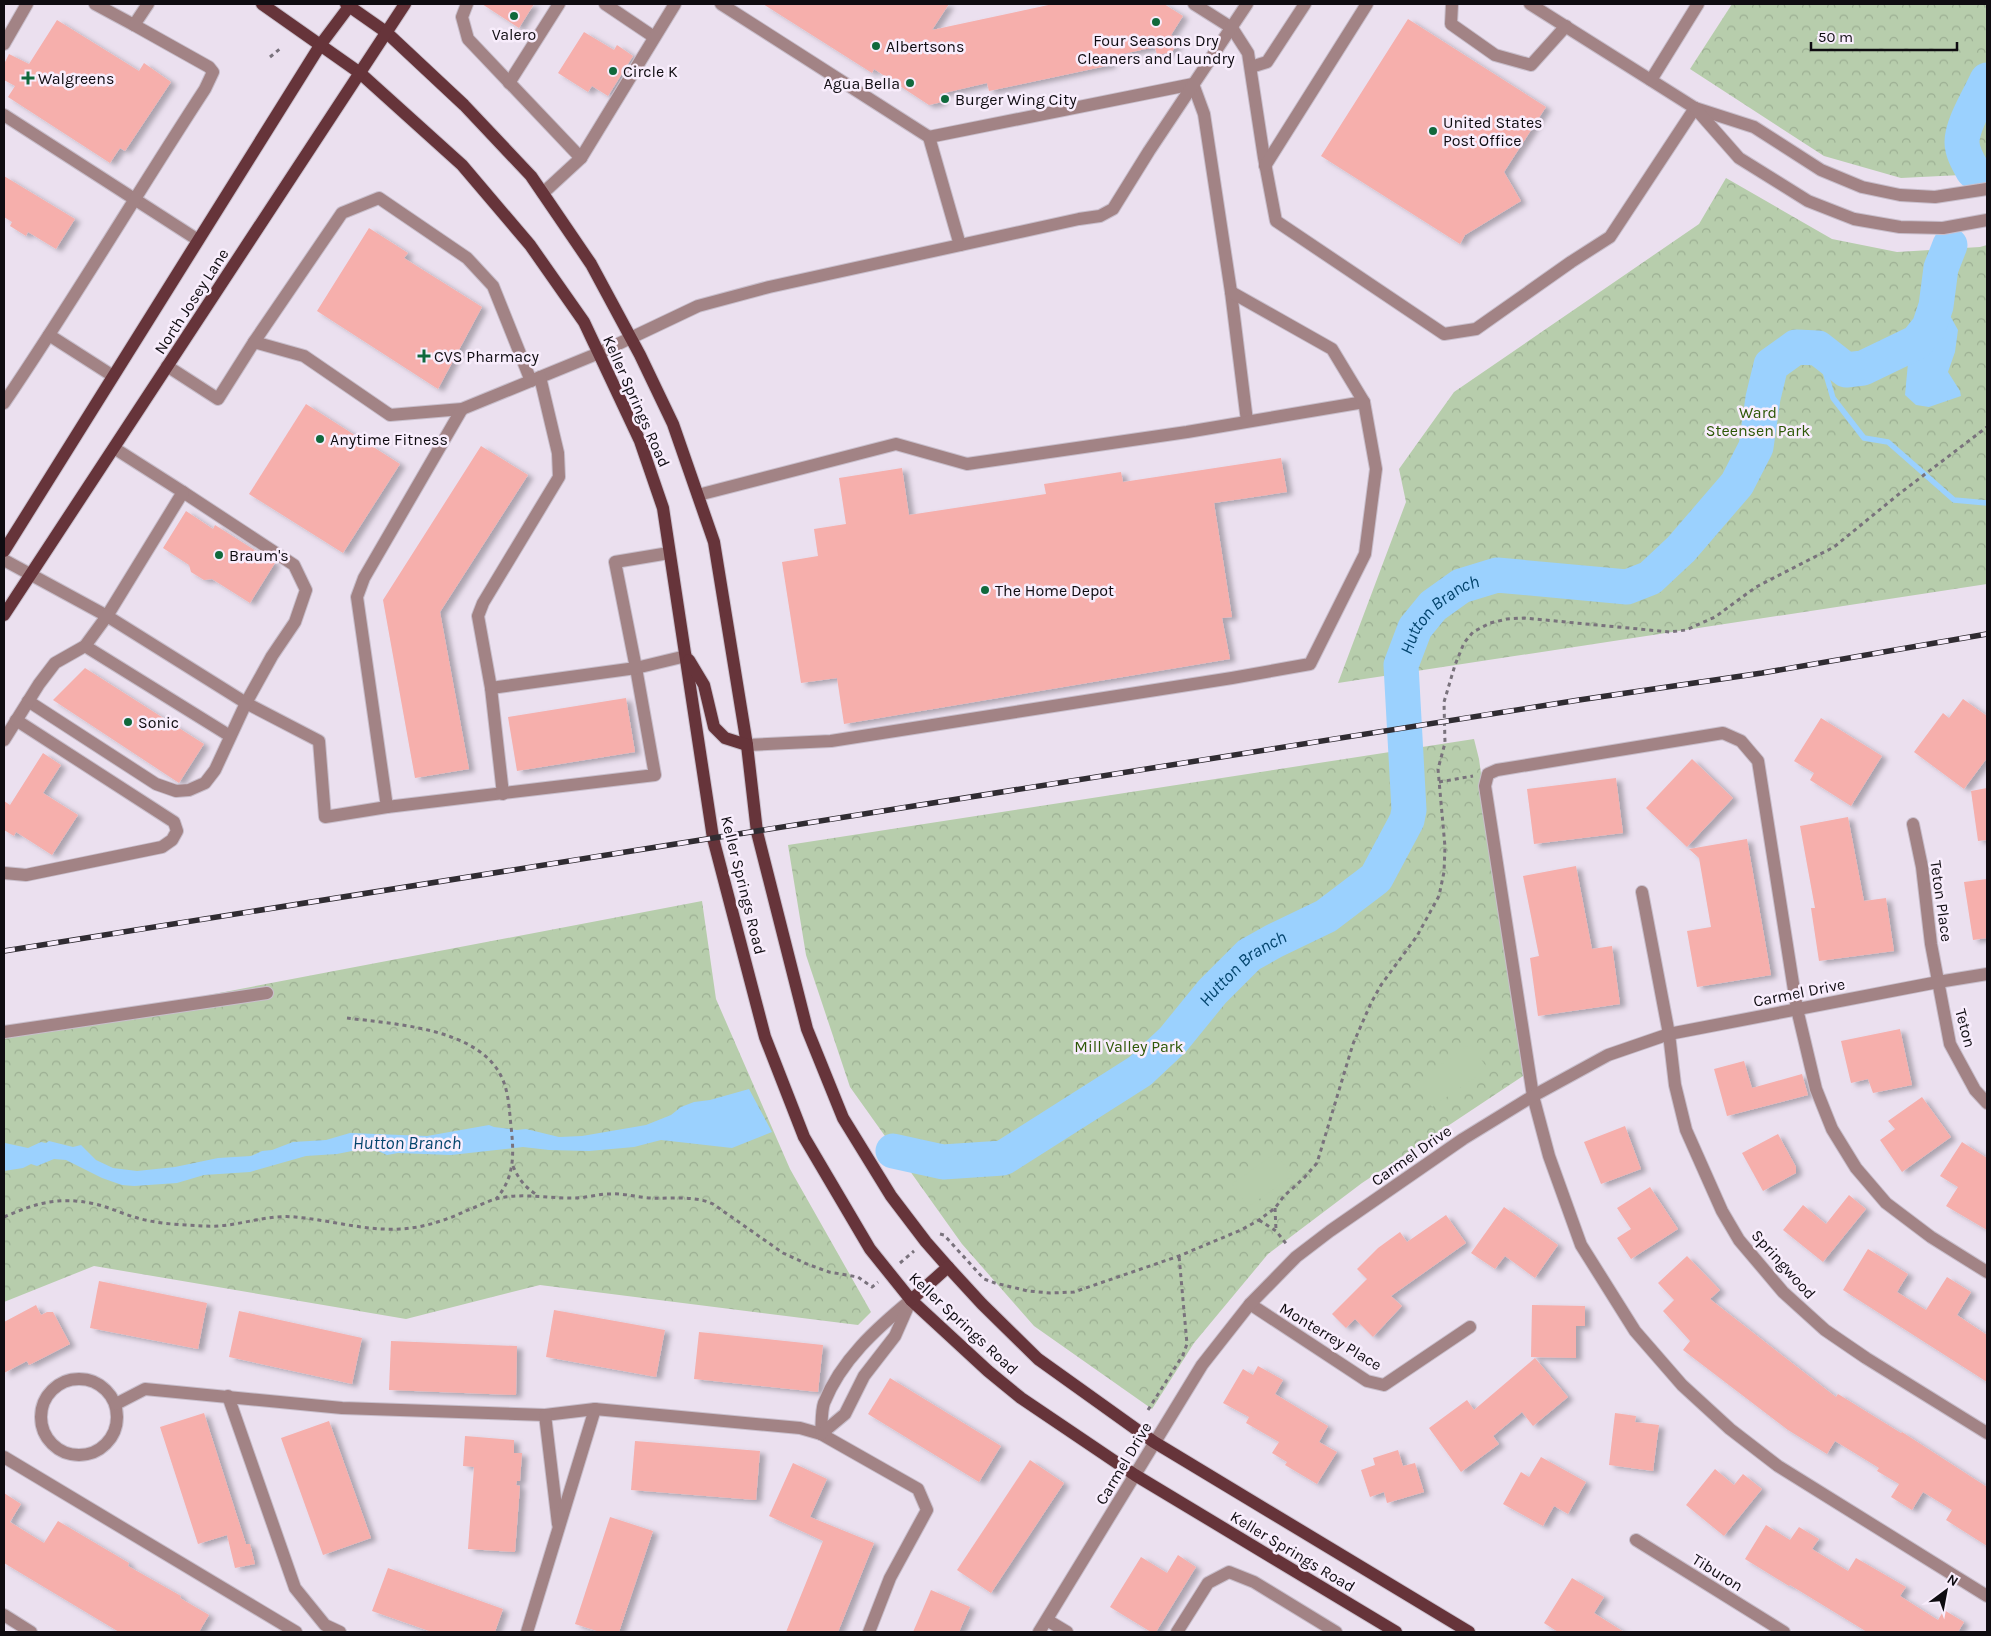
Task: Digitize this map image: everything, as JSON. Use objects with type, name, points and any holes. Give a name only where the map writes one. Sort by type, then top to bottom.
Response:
[{"type":"main road","name":"Keller Springs Road","points":[[262,4],[360,73],[462,165],[530,245],[584,322],[640,441],[663,508],[713,838],[765,1037],[804,1137],[847,1213],[870,1249],[912,1300],[988,1371],[1021,1398],[1135,1475],[1396,1632]]},
{"type":"main road","name":"North Josey Lane","points":[[4,615],[404,4]]},
{"type":"main road","name":"Keller Springs Road","points":[[348,5],[386,32],[464,105],[531,176],[590,264],[631,338],[673,424],[714,542],[747,744],[757,832],[807,1029],[842,1118],[891,1196],[926,1242],[948,1267],[982,1304],[1038,1359],[1154,1442],[1469,1632]]},
{"type":"main road","name":"North Josey Lane","points":[[4,551],[320,44],[348,5]]},
{"type":"main road","points":[[686,656],[704,685],[714,727],[725,738],[747,744]]},
{"type":"main road","points":[[912,1300],[948,1267]]},
{"type":"street","points":[[4,44],[27,4]]},
{"type":"street","points":[[4,402],[50,335],[134,198],[205,88],[213,72],[209,67],[95,4]]},
{"type":"street","points":[[134,25],[148,4]]},
{"type":"street","points":[[467,4],[462,17],[468,39],[581,158]]},
{"type":"street","points":[[509,83],[559,4]]},
{"type":"street","points":[[605,4],[654,37]]},
{"type":"street","points":[[543,194],[581,158],[675,4]]},
{"type":"street","points":[[721,4],[929,137],[960,245]]},
{"type":"street","points":[[1194,4],[1232,28],[1248,53],[1265,166],[1276,221],[1444,334],[1476,329],[1610,237],[1695,108]]},
{"type":"street","points":[[254,342],[304,356],[390,416],[462,409],[599,353],[698,306],[769,286],[1100,216],[1114,209],[1149,151],[1247,4]]},
{"type":"street","points":[[1250,67],[1267,62],[1305,4]]},
{"type":"street","points":[[1265,166],[1367,4]]},
{"type":"street","points":[[1452,4],[1451,24],[1495,55],[1530,65],[1566,26]]},
{"type":"street","points":[[1530,4],[1695,108],[1754,127],[1821,170],[1862,186],[1900,195],[1935,197],[1987,189]]},
{"type":"street","points":[[1651,80],[1698,4]]},
{"type":"street","points":[[929,137],[1193,84]]},
{"type":"street","points":[[1193,84],[1204,114],[1231,292],[1247,421]]},
{"type":"street","points":[[1695,108],[1739,158],[1808,201],[1854,219],[1900,227],[1943,228],[1987,220]]},
{"type":"street","points":[[4,115],[198,240]]},
{"type":"street","points":[[167,366],[218,399],[254,342],[342,213],[379,198],[467,258],[493,286],[535,379],[558,453],[559,477],[483,603],[478,616],[491,688],[503,794]]},
{"type":"street","points":[[747,744],[831,741],[1310,664],[1365,554],[1376,469],[1364,402],[1332,349],[1231,292]]},
{"type":"street","points":[[50,335],[113,376]]},
{"type":"street","points":[[698,495],[896,444],[967,464],[1364,402]]},
{"type":"street","points":[[387,807],[357,597],[364,578],[462,409]]},
{"type":"street","points":[[28,702],[156,784],[176,791],[190,790],[205,783],[214,770],[246,703],[272,656],[295,622],[306,590],[294,565],[114,448]]},
{"type":"street","points":[[4,740],[55,663],[85,646],[106,616],[183,492]]},
{"type":"street","points":[[4,560],[106,616],[246,703],[319,741],[325,817],[387,807],[655,775],[615,562],[669,553]]},
{"type":"street","points":[[85,646],[230,736]]},
{"type":"street","points":[[491,688],[636,668],[686,656]]},
{"type":"street","points":[[4,872],[26,875],[162,847],[172,840],[177,831],[174,822],[16,720]]},
{"type":"street","points":[[1987,1272],[1931,1237],[1886,1202],[1856,1168],[1832,1129],[1816,1089],[1797,1009],[1758,761],[1741,741],[1723,733],[1497,770],[1488,774],[1485,786],[1532,1096],[1549,1156],[1581,1245],[1635,1331],[1682,1385],[1730,1429],[1778,1466],[1987,1596]]},
{"type":"street","name":"Teton Place","points":[[1913,824],[1922,867],[1931,944],[1938,982]]},
{"type":"street","name":"Springwood","points":[[1642,892],[1669,1034],[1675,1085],[1686,1130],[1722,1212],[1739,1240],[1783,1292],[1824,1330],[1987,1433]]},
{"type":"street","name":"Carmel Drive","points":[[1039,1632],[1202,1366],[1250,1304],[1296,1257],[1462,1139],[1532,1096],[1608,1055],[1669,1034],[1987,974]]},
{"type":"street","name":"Teton","points":[[1938,982],[1950,1044],[1975,1090],[1987,1103]]},
{"type":"street","points":[[4,1032],[267,993]]},
{"type":"street","points":[[821,1434],[824,1405],[845,1364],[880,1326],[912,1300]]},
{"type":"street","points":[[821,1434],[845,1414],[864,1376],[896,1336],[912,1300]]},
{"type":"street","name":"Monterrey Place","points":[[1250,1304],[1367,1381],[1384,1386],[1470,1327]]},
{"type":"street","points":[[86,1378],[104,1387],[116,1404],[118,1424],[109,1442],[93,1454],[72,1456],[54,1447],[42,1431],[40,1410],[49,1392],[66,1380],[86,1378]]},
{"type":"street","points":[[116,1404],[145,1389],[342,1408],[546,1414],[595,1409],[800,1428],[821,1434],[918,1489],[927,1510],[890,1578],[869,1632]]},
{"type":"street","points":[[228,1396],[295,1588],[325,1625],[340,1632]]},
{"type":"street","points":[[527,1632],[595,1409]]},
{"type":"street","points":[[546,1414],[559,1529]]},
{"type":"street","points":[[4,1457],[296,1632]]},
{"type":"street","name":"Tiburon","points":[[1636,1540],[1784,1632]]},
{"type":"street","points":[[1177,1632],[1208,1582],[1229,1572],[1254,1582],[1336,1632]]},
{"type":"street","points":[[4,1615],[29,1632]]},
{"type":"street","points":[[1047,1620],[1067,1632]]},
{"type":"path","points":[[270,57],[281,48]]},
{"type":"path","points":[[4,1217],[31,1205],[50,1201],[72,1200],[96,1204],[136,1218],[206,1226],[227,1226],[294,1216],[398,1229],[418,1228],[452,1217],[496,1199],[538,1195],[575,1198],[609,1193],[652,1198],[705,1200],[783,1253],[829,1272],[858,1277],[872,1287],[906,1257],[938,1234],[944,1234],[984,1279],[995,1284],[1028,1291],[1050,1293],[1074,1292],[1178,1256],[1241,1230],[1259,1220],[1275,1208],[1316,1163],[1325,1141],[1353,1044],[1361,1024],[1381,985],[1417,936],[1439,896],[1444,872],[1445,847],[1439,782],[1440,756],[1445,743],[1444,702],[1464,643],[1473,632],[1490,623],[1524,618],[1670,632],[1686,630],[1715,618],[1756,586],[1834,547],[1899,494],[1987,428]]},
{"type":"path","points":[[1439,782],[1488,774]]},
{"type":"path","points":[[347,1018],[425,1030],[464,1042],[488,1060],[500,1073],[505,1085],[513,1165],[526,1188],[538,1195]]},
{"type":"path","points":[[496,1199],[504,1189],[513,1165]]},
{"type":"path","points":[[1275,1208],[1276,1231]]},
{"type":"path","points":[[1259,1220],[1276,1231],[1296,1257]]},
{"type":"path","points":[[1148,1410],[1183,1355],[1187,1344],[1187,1328],[1178,1256]]},
{"type":"green space","points":[[1732,4],[1987,4],[1987,172],[1981,174],[1901,178],[1824,156],[1690,69]]},
{"type":"green space","name":"Ward Steensen Park","points":[[1726,178],[1832,239],[1897,252],[1987,245],[1987,584],[1338,683],[1406,502],[1399,469],[1454,392],[1699,224]]},
{"type":"green space","name":"Mill Valley Park","points":[[1474,739],[1479,759],[1523,1076],[1362,1183],[1268,1254],[1194,1343],[1152,1409],[1034,1326],[962,1244],[850,1087],[806,955],[788,845]]},
{"type":"green space","points":[[702,901],[716,999],[790,1169],[871,1312],[858,1325],[540,1285],[406,1319],[94,1266],[4,1302],[4,1034]]},
{"type":"green space","points":[[1470,1044],[1488,1069],[1432,1107],[1415,1083]]},
{"type":"green space","points":[[1276,1153],[1292,1176],[1248,1207],[1232,1184]]},
{"type":"water","points":[[1936,277],[1952,283],[1947,310],[1958,330],[1955,352],[1948,372],[1960,391],[1961,396],[1929,407],[1916,405],[1905,395],[1908,363],[1897,362],[1881,368],[1874,359],[1877,352],[1904,342],[1921,329],[1930,306]]},
{"type":"water","points":[[749,1089],[772,1132],[732,1148],[661,1140],[634,1147],[589,1151],[523,1147],[451,1155],[398,1153],[387,1155],[378,1151],[357,1150],[337,1154],[306,1156],[250,1172],[204,1175],[177,1183],[134,1186],[122,1185],[102,1178],[66,1160],[54,1159],[37,1166],[31,1164],[23,1168],[4,1171],[5,1143],[28,1148],[41,1142],[46,1143],[49,1141],[73,1147],[81,1145],[96,1160],[113,1168],[137,1171],[175,1167],[218,1158],[251,1156],[293,1142],[326,1140],[350,1133],[427,1136],[489,1125],[517,1130],[526,1129],[559,1137],[582,1136],[646,1125],[671,1115],[681,1107],[694,1102],[710,1100]]},
{"type":"building","name":"Valero","points":[[482,4],[534,4],[519,28]]},
{"type":"building","points":[[763,4],[949,4],[932,30],[1053,4],[1164,4],[1183,16],[1171,35],[1179,40],[1172,52],[1157,55],[1155,47],[1109,57],[1111,65],[989,91],[987,83],[940,94],[942,102],[929,105],[874,69],[872,73]]},
{"type":"building","name":"United States Post Office","points":[[1408,19],[1546,107],[1504,172],[1521,201],[1465,235],[1460,244],[1321,156]]},
{"type":"building","name":"Walgreens","points":[[57,20],[139,71],[144,63],[171,82],[125,151],[120,148],[110,163],[8,97],[15,86],[4,80],[4,64],[9,54],[29,64]]},
{"type":"building","name":"Circle K","points":[[584,32],[614,50],[617,45],[633,56],[608,96],[592,86],[588,92],[558,73]]},
{"type":"building","points":[[4,176],[75,219],[56,249],[28,232],[26,236],[10,226],[12,222],[4,217]]},
{"type":"building","name":"CVS Pharmacy","points":[[369,228],[408,253],[404,258],[482,307],[438,389],[317,311]]},
{"type":"building","points":[[306,404],[400,464],[343,553],[249,494]]},
{"type":"building","points":[[481,446],[528,475],[440,612],[469,769],[415,778],[383,600]]},
{"type":"building","name":"The Home Depot","points":[[1281,458],[1287,492],[1214,503],[1232,617],[1222,618],[1230,659],[844,724],[837,678],[801,683],[782,562],[818,556],[814,529],[846,524],[839,478],[902,468],[909,515],[1046,494],[1044,484],[1121,472],[1123,482]]},
{"type":"building","name":"Braum's","points":[[186,511],[213,529],[215,525],[275,563],[250,603],[212,579],[204,580],[191,572],[189,565],[163,548]]},
{"type":"building","name":"Sonic","points":[[85,668],[204,744],[179,783],[53,700]]},
{"type":"building","points":[[626,698],[635,752],[517,771],[508,717]]},
{"type":"building","points":[[1963,699],[1987,716],[1987,758],[1964,789],[1914,752],[1943,713],[1949,718]]},
{"type":"building","points":[[1821,718],[1882,756],[1851,806],[1810,780],[1814,773],[1794,761]]},
{"type":"building","points":[[43,753],[61,765],[43,793],[78,815],[52,855],[16,832],[14,836],[4,830],[4,801],[10,805]]},
{"type":"building","points":[[1692,759],[1733,798],[1687,847],[1646,808]]},
{"type":"building","points":[[1616,778],[1623,833],[1534,844],[1527,789]]},
{"type":"building","points":[[1987,788],[1987,840],[1978,841],[1971,791]]},
{"type":"building","points":[[1848,817],[1864,901],[1886,898],[1894,951],[1819,961],[1811,908],[1815,908],[1800,826]]},
{"type":"building","points":[[1747,839],[1771,975],[1697,987],[1687,931],[1711,927],[1699,858],[1689,849]]},
{"type":"building","points":[[1576,866],[1592,949],[1612,946],[1620,1004],[1538,1016],[1530,958],[1539,956],[1523,876]]},
{"type":"building","points":[[1987,879],[1987,938],[1973,940],[1964,882]]},
{"type":"building","points":[[1900,1029],[1912,1085],[1873,1093],[1868,1079],[1851,1083],[1841,1041]]},
{"type":"building","points":[[1744,1061],[1752,1088],[1802,1074],[1808,1095],[1727,1116],[1714,1069]]},
{"type":"building","points":[[1922,1097],[1951,1137],[1902,1172],[1880,1140],[1895,1129],[1888,1121]]},
{"type":"building","points":[[1625,1126],[1641,1169],[1601,1184],[1584,1142]]},
{"type":"building","points":[[1778,1134],[1796,1167],[1796,1173],[1763,1191],[1742,1153]]},
{"type":"building","points":[[1962,1142],[1987,1158],[1987,1230],[1946,1206],[1958,1187],[1940,1176]]},
{"type":"building","points":[[1650,1187],[1678,1229],[1631,1259],[1617,1238],[1631,1229],[1617,1208]]},
{"type":"building","points":[[1849,1195],[1866,1209],[1823,1262],[1783,1230],[1803,1205],[1826,1224]]},
{"type":"building","points":[[1504,1207],[1558,1245],[1535,1278],[1505,1256],[1495,1269],[1471,1253]]},
{"type":"building","points":[[1446,1215],[1466,1243],[1391,1296],[1402,1306],[1373,1337],[1355,1319],[1346,1328],[1332,1314],[1367,1279],[1357,1269],[1378,1248],[1400,1232],[1407,1242]]},
{"type":"building","points":[[1868,1249],[1908,1274],[1897,1292],[1926,1310],[1947,1277],[1971,1292],[1957,1315],[1987,1335],[1987,1382],[1843,1290]]},
{"type":"building","points":[[1687,1256],[1720,1290],[1710,1299],[1836,1397],[1838,1394],[1902,1432],[1987,1487],[1987,1546],[1946,1520],[1952,1510],[1923,1492],[1912,1510],[1891,1497],[1899,1484],[1877,1471],[1879,1468],[1835,1441],[1827,1454],[1788,1430],[1683,1350],[1690,1341],[1663,1311],[1674,1300],[1658,1283]]},
{"type":"building","points":[[99,1281],[207,1303],[198,1349],[90,1328]]},
{"type":"building","points":[[36,1305],[41,1315],[53,1312],[70,1344],[29,1365],[27,1361],[4,1373],[4,1322]]},
{"type":"building","points":[[1532,1305],[1585,1306],[1585,1326],[1576,1326],[1576,1358],[1531,1357]]},
{"type":"building","points":[[554,1310],[665,1330],[656,1377],[546,1357]]},
{"type":"building","points":[[239,1311],[362,1338],[352,1384],[229,1357]]},
{"type":"building","points":[[699,1332],[823,1345],[818,1392],[694,1379]]},
{"type":"building","points":[[391,1341],[517,1346],[516,1395],[389,1390]]},
{"type":"building","points":[[1535,1358],[1568,1397],[1533,1426],[1522,1412],[1493,1436],[1499,1444],[1461,1472],[1429,1428],[1467,1400],[1474,1410]]},
{"type":"building","points":[[1258,1366],[1283,1380],[1275,1394],[1328,1426],[1319,1442],[1337,1452],[1317,1484],[1285,1465],[1287,1462],[1272,1453],[1279,1442],[1246,1423],[1249,1417],[1223,1403],[1243,1369],[1253,1375]]},
{"type":"building","points":[[890,1378],[1001,1446],[979,1482],[868,1414]]},
{"type":"building","points":[[204,1413],[246,1544],[250,1544],[255,1564],[235,1568],[227,1535],[198,1544],[160,1427]]},
{"type":"building","points":[[1615,1413],[1636,1416],[1635,1422],[1659,1425],[1653,1471],[1609,1465]]},
{"type":"building","points":[[329,1421],[371,1538],[323,1555],[281,1438]]},
{"type":"building","points":[[465,1436],[514,1440],[514,1453],[522,1453],[520,1481],[517,1481],[516,1485],[520,1486],[515,1552],[468,1549],[474,1467],[463,1466]]},
{"type":"building","points":[[635,1441],[760,1451],[756,1500],[631,1490]]},
{"type":"building","points":[[1398,1450],[1403,1466],[1415,1463],[1424,1492],[1387,1503],[1384,1492],[1370,1497],[1361,1470],[1375,1465],[1373,1458]]},
{"type":"building","points":[[1541,1457],[1586,1482],[1568,1514],[1554,1506],[1543,1526],[1503,1504],[1521,1472],[1529,1477]]},
{"type":"building","points":[[1030,1460],[1064,1483],[991,1593],[957,1570]]},
{"type":"building","points":[[793,1463],[827,1479],[810,1517],[874,1543],[838,1632],[786,1632],[823,1541],[769,1516]]},
{"type":"building","points":[[1715,1469],[1734,1485],[1743,1474],[1762,1489],[1724,1536],[1686,1505]]},
{"type":"building","points":[[4,1493],[21,1504],[10,1522],[44,1543],[58,1521],[129,1563],[128,1566],[181,1596],[180,1598],[209,1615],[199,1632],[119,1632],[4,1563]]},
{"type":"building","points":[[610,1517],[653,1531],[619,1632],[600,1632],[575,1624]]},
{"type":"building","points":[[1766,1525],[1790,1540],[1799,1527],[1819,1539],[1812,1549],[1848,1571],[1856,1558],[1906,1587],[1900,1596],[1938,1620],[1944,1610],[1964,1622],[1958,1632],[1867,1632],[1745,1559]]},
{"type":"building","points":[[1178,1555],[1196,1567],[1156,1632],[1151,1632],[1110,1607],[1141,1557],[1167,1573]]},
{"type":"building","points":[[388,1568],[503,1609],[495,1632],[432,1632],[372,1611]]},
{"type":"building","points":[[1572,1578],[1604,1597],[1594,1613],[1624,1632],[1558,1632],[1544,1623]]},
{"type":"building","points":[[931,1590],[970,1607],[959,1632],[913,1632]]},
{"type":"waterway","name":"Hutton Branch","points":[[1973,171],[1963,149],[1963,135],[1968,119],[1987,80]]},
{"type":"waterway","name":"Hutton Branch","points":[[893,1151],[943,1162],[1003,1158],[1140,1071],[1173,1040],[1212,992],[1249,955],[1326,916],[1376,878],[1407,820],[1409,810],[1401,665],[1415,628],[1433,606],[1461,586],[1497,575],[1627,587],[1650,578],[1681,549],[1737,484],[1756,447],[1763,398],[1771,365],[1796,347],[1818,348],[1846,370],[1863,368],[1917,342],[1929,327],[1936,306],[1941,268],[1950,245]]},
{"type":"waterway","points":[[1818,348],[1833,398],[1864,438],[1888,442],[1954,500],[1987,503]]},
{"type":"railway","points":[[4,951],[1579,700],[1762,673],[1987,634]]},
{"type":"place","name":"Valero","points":[[514,16]]},
{"type":"place","name":"Four Seasons Dry Cleaners and Laundry","points":[[1156,22]]},
{"type":"place","name":"Albertsons","points":[[876,46]]},
{"type":"place","name":"Circle K","points":[[613,71]]},
{"type":"place","name":"Walgreens","points":[[28,78]]},
{"type":"place","name":"Agua Bella","points":[[910,83]]},
{"type":"place","name":"Burger Wing City","points":[[945,99]]},
{"type":"place","name":"United States Post Office","points":[[1433,131]]},
{"type":"place","name":"CVS Pharmacy","points":[[424,356]]},
{"type":"place","name":"Anytime Fitness","points":[[320,439]]},
{"type":"place","name":"Braum's","points":[[219,555]]},
{"type":"place","name":"The Home Depot","points":[[985,590]]},
{"type":"place","name":"Sonic","points":[[128,722]]}]
